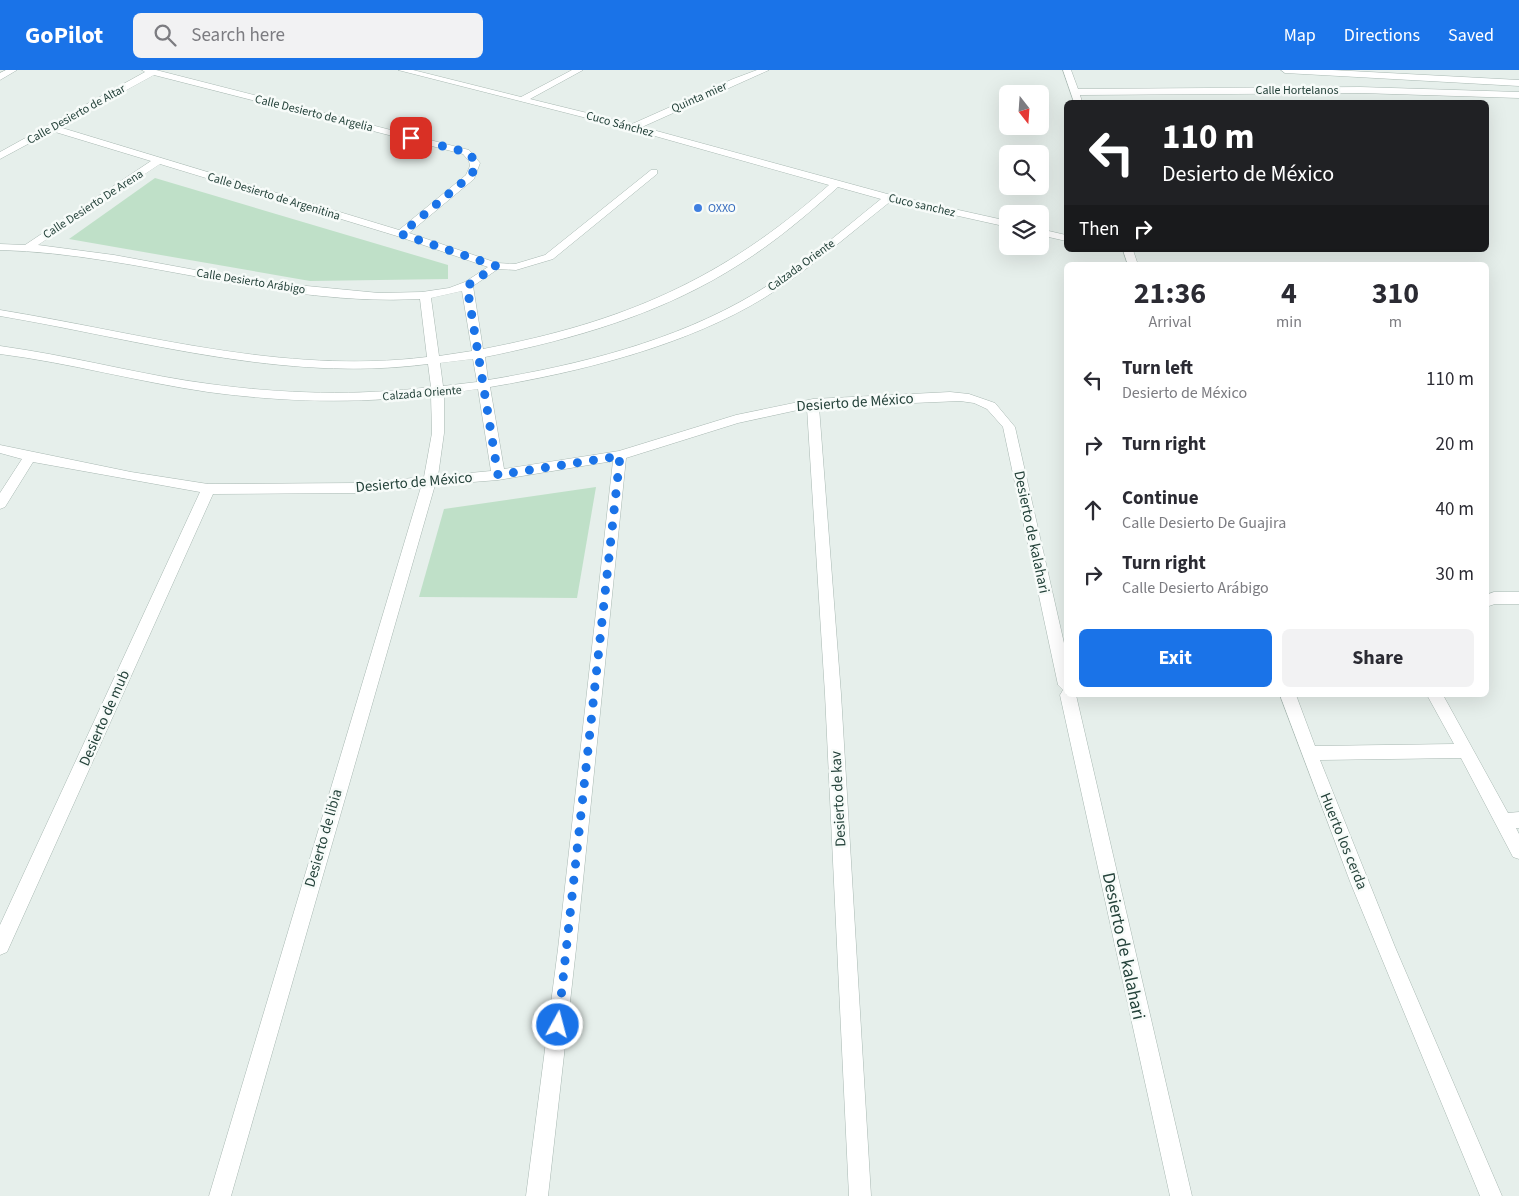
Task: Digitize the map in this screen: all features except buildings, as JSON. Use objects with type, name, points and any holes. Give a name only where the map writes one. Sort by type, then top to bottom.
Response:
[{"type":"street","points":[[0,77],[13,70]]},
{"type":"street","name":"Cuco Sánchez","points":[[406,70],[633,127],[836,184]]},
{"type":"street","points":[[523,99],[579,70]]},
{"type":"street","name":"Quinta mier","points":[[633,127],[765,70]]},
{"type":"street","points":[[1067,70],[1077,100]]},
{"type":"street","name":"Calle Hortelanos","points":[[1285,70],[1519,83]]},
{"type":"street","name":"Calle Desierto de Altar","points":[[0,156],[149,71]]},
{"type":"street","name":"Calle Desierto de Argelia","points":[[149,71],[466,152],[474,158],[476,170],[401,234]]},
{"type":"street","name":"Calle Hortelanos","points":[[1074,92],[1360,90],[1519,95]]},
{"type":"street","name":"Calle Desierto de Argenitina","points":[[52,128],[401,234],[496,266]]},
{"type":"street","name":"Calle Desierto De Arena","points":[[28,247],[158,161]]},
{"type":"street","points":[[496,266],[516,267],[548,257],[654,172]]},
{"type":"street","points":[[0,313],[241,357],[312,364],[385,364],[432,360],[478,353],[565,334],[620,317],[666,299],[742,258],[789,226],[836,184]]},
{"type":"street","name":"Cuco sanchez","points":[[836,184],[889,198],[999,222]]},
{"type":"street","name":"Calzada Oriente","points":[[0,350],[211,388],[294,397],[373,397],[437,393],[484,386],[584,364],[701,325],[740,307],[777,284],[889,198]]},
{"type":"street","points":[[1049,234],[1064,238]]},
{"type":"street","name":"Calle Desierto Arábigo","points":[[0,247],[28,247],[110,256],[229,280],[353,294],[425,296],[467,286],[496,266]]},
{"type":"street","points":[[467,286],[498,475]]},
{"type":"street","name":"Desierto de libia","points":[[220,1196],[377,654],[430,481],[436,450],[437,393],[425,296]]},
{"type":"street","name":"Desierto de México","points":[[0,449],[30,457],[130,477],[208,489],[295,490],[358,488],[498,475],[620,456],[736,419],[813,402],[950,396],[972,397]]},
{"type":"street","name":"Desierto de kalahari","points":[[972,397],[989,403],[1001,413],[1009,427],[1064,676]]},
{"type":"street","name":"Desierto de kav","points":[[813,402],[833,704],[860,1196]]},
{"type":"street","points":[[537,1196],[567,949],[620,456]]},
{"type":"street","points":[[0,504],[30,457]]},
{"type":"street","name":"Desierto de mub","points":[[0,946],[208,489]]},
{"type":"street","points":[[1489,600],[1494,598],[1519,598]]},
{"type":"street","name":"Desierto de kalahari","points":[[1068,697],[1180,1196]]},
{"type":"street","name":"Huerto los cerda","points":[[1289,697],[1308,753],[1402,987],[1491,1196]]},
{"type":"street","points":[[1436,697],[1466,751],[1511,821],[1519,851]]},
{"type":"street","points":[[1308,753],[1466,751]]},
{"type":"green space","points":[[155,178],[448,265],[448,279],[310,281],[69,239]]},
{"type":"green space","points":[[596,487],[577,598],[419,597],[444,509]]},
{"type":"place","name":"OXXO","points":[[698,208]]},
{"type":"route","points":[[411,138],[466,152],[474,158],[476,163],[476,170],[470,176],[401,234],[496,266],[467,286],[498,475],[620,456],[558,1025]]}]
